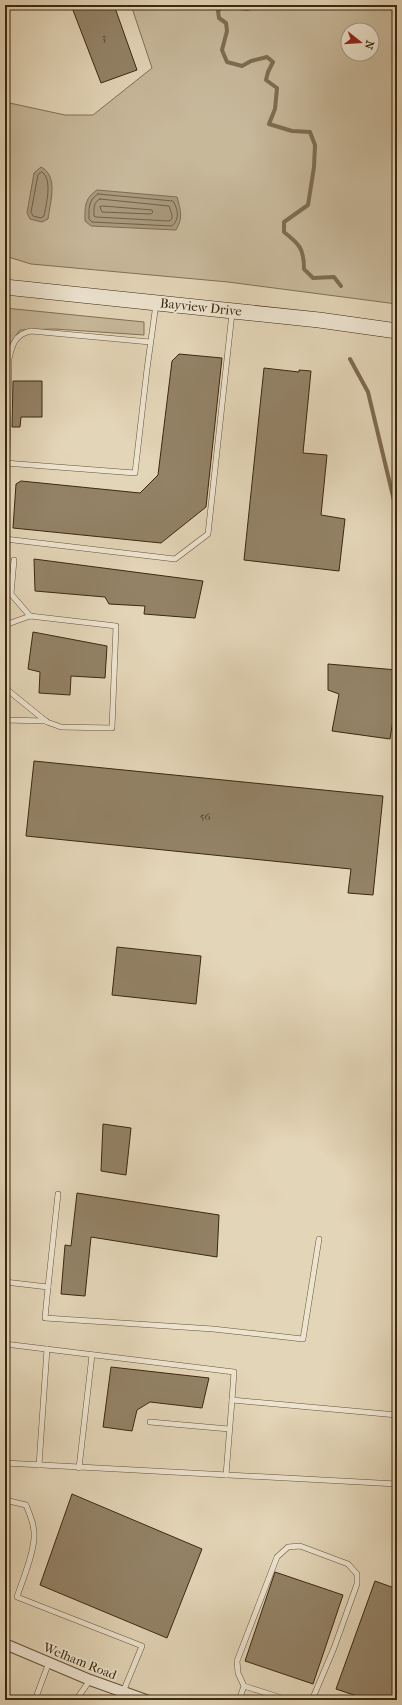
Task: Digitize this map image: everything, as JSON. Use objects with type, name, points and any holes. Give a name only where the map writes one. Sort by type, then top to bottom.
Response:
[{"type":"street","name":"Bayview Drive","points":[[5,287],[232,310],[397,331]]},
{"type":"street","name":"Welham Road","points":[[5,1644],[90,1680],[146,1700]]},
{"type":"lane","points":[[150,342],[31,331],[24,332],[18,336],[12,344],[9,359],[6,463],[135,473],[156,302]]},
{"type":"lane","points":[[5,539],[175,559],[208,534],[232,310]]},
{"type":"lane","points":[[14,560],[11,594],[30,616]]},
{"type":"lane","points":[[5,625],[30,616],[116,626],[112,728],[61,727],[47,722],[5,720]]},
{"type":"lane","points":[[5,688],[47,722]]},
{"type":"lane","points":[[58,1194],[44,1318],[213,1329],[303,1339],[319,1239]]},
{"type":"lane","points":[[5,1282],[48,1287]]},
{"type":"lane","points":[[5,1344],[234,1372],[226,1475]]},
{"type":"lane","points":[[39,1465],[47,1349]]},
{"type":"lane","points":[[79,1468],[92,1355]]},
{"type":"lane","points":[[232,1400],[397,1415]]},
{"type":"lane","points":[[150,1422],[229,1429]]},
{"type":"lane","points":[[5,1463],[396,1484],[397,1466]]},
{"type":"lane","points":[[5,1500],[26,1505],[32,1521],[34,1537],[17,1597],[142,1646],[123,1692]]},
{"type":"lane","points":[[239,1700],[244,1686],[238,1673],[237,1661],[277,1557],[288,1547],[300,1546],[348,1564],[357,1574],[357,1584],[334,1648],[312,1700]]},
{"type":"lane","points":[[35,1700],[49,1662]]},
{"type":"lane","points":[[76,1700],[90,1680]]},
{"type":"lane","points":[[244,1686],[288,1700]]},
{"type":"shaded area","points":[[131,5],[396,5],[397,304],[228,282],[31,264],[5,256],[5,102],[65,115],[93,115],[152,68]]},
{"type":"shaded area","points":[[5,308],[144,322],[144,335],[55,329],[20,330],[8,347],[5,385]]},
{"type":"shaded area","points":[[5,385],[8,434],[5,439]]},
{"type":"water","points":[[41,167],[47,171],[52,183],[48,219],[42,222],[30,219],[27,213],[34,173]]},
{"type":"water","points":[[97,190],[177,197],[181,214],[180,222],[176,230],[91,226],[85,221],[85,207],[87,200]]},
{"type":"building","points":[[71,5],[114,5],[137,70],[101,83]]},
{"type":"building","points":[[179,354],[222,358],[206,507],[161,543],[13,528],[16,484],[21,481],[140,493],[158,475],[172,361]]},
{"type":"building","points":[[264,368],[299,372],[299,370],[311,371],[303,453],[327,455],[321,515],[345,519],[339,571],[244,560]]},
{"type":"building","points":[[13,381],[42,381],[42,417],[21,417],[20,427],[12,427]]},
{"type":"building","points":[[34,559],[203,581],[195,618],[144,614],[145,606],[109,604],[105,597],[35,591]]},
{"type":"building","points":[[33,632],[107,646],[105,678],[71,676],[70,695],[39,693],[40,672],[28,669]]},
{"type":"building","points":[[328,664],[397,670],[397,694],[390,739],[332,731],[339,694],[328,690]]},
{"type":"building","points":[[34,761],[383,796],[373,895],[348,893],[351,869],[26,836]]},
{"type":"building","points":[[117,947],[201,956],[196,1004],[112,995]]},
{"type":"building","points":[[103,1124],[131,1128],[126,1175],[101,1171]]},
{"type":"building","points":[[77,1193],[219,1215],[217,1257],[91,1237],[85,1296],[61,1294],[65,1245],[71,1246]]},
{"type":"building","points":[[111,1367],[209,1378],[202,1408],[150,1402],[137,1410],[132,1431],[103,1427]]},
{"type":"building","points":[[72,1494],[202,1549],[167,1638],[40,1585]]},
{"type":"building","points":[[275,1572],[343,1595],[313,1684],[245,1661]]},
{"type":"building","points":[[375,1581],[397,1589],[397,1700],[369,1700],[336,1689]]},
{"type":"waterway","points":[[258,5],[248,9],[223,6],[218,11],[219,18],[226,23],[227,31],[222,50],[227,62],[242,66],[251,61],[267,57],[273,62],[266,80],[277,88],[275,109],[269,124],[292,131],[310,132],[315,145],[314,167],[308,205],[284,222],[284,232],[300,247],[303,256],[304,269],[313,278],[334,277],[341,286]]},
{"type":"waterway","points":[[350,359],[368,392],[397,513]]}]
